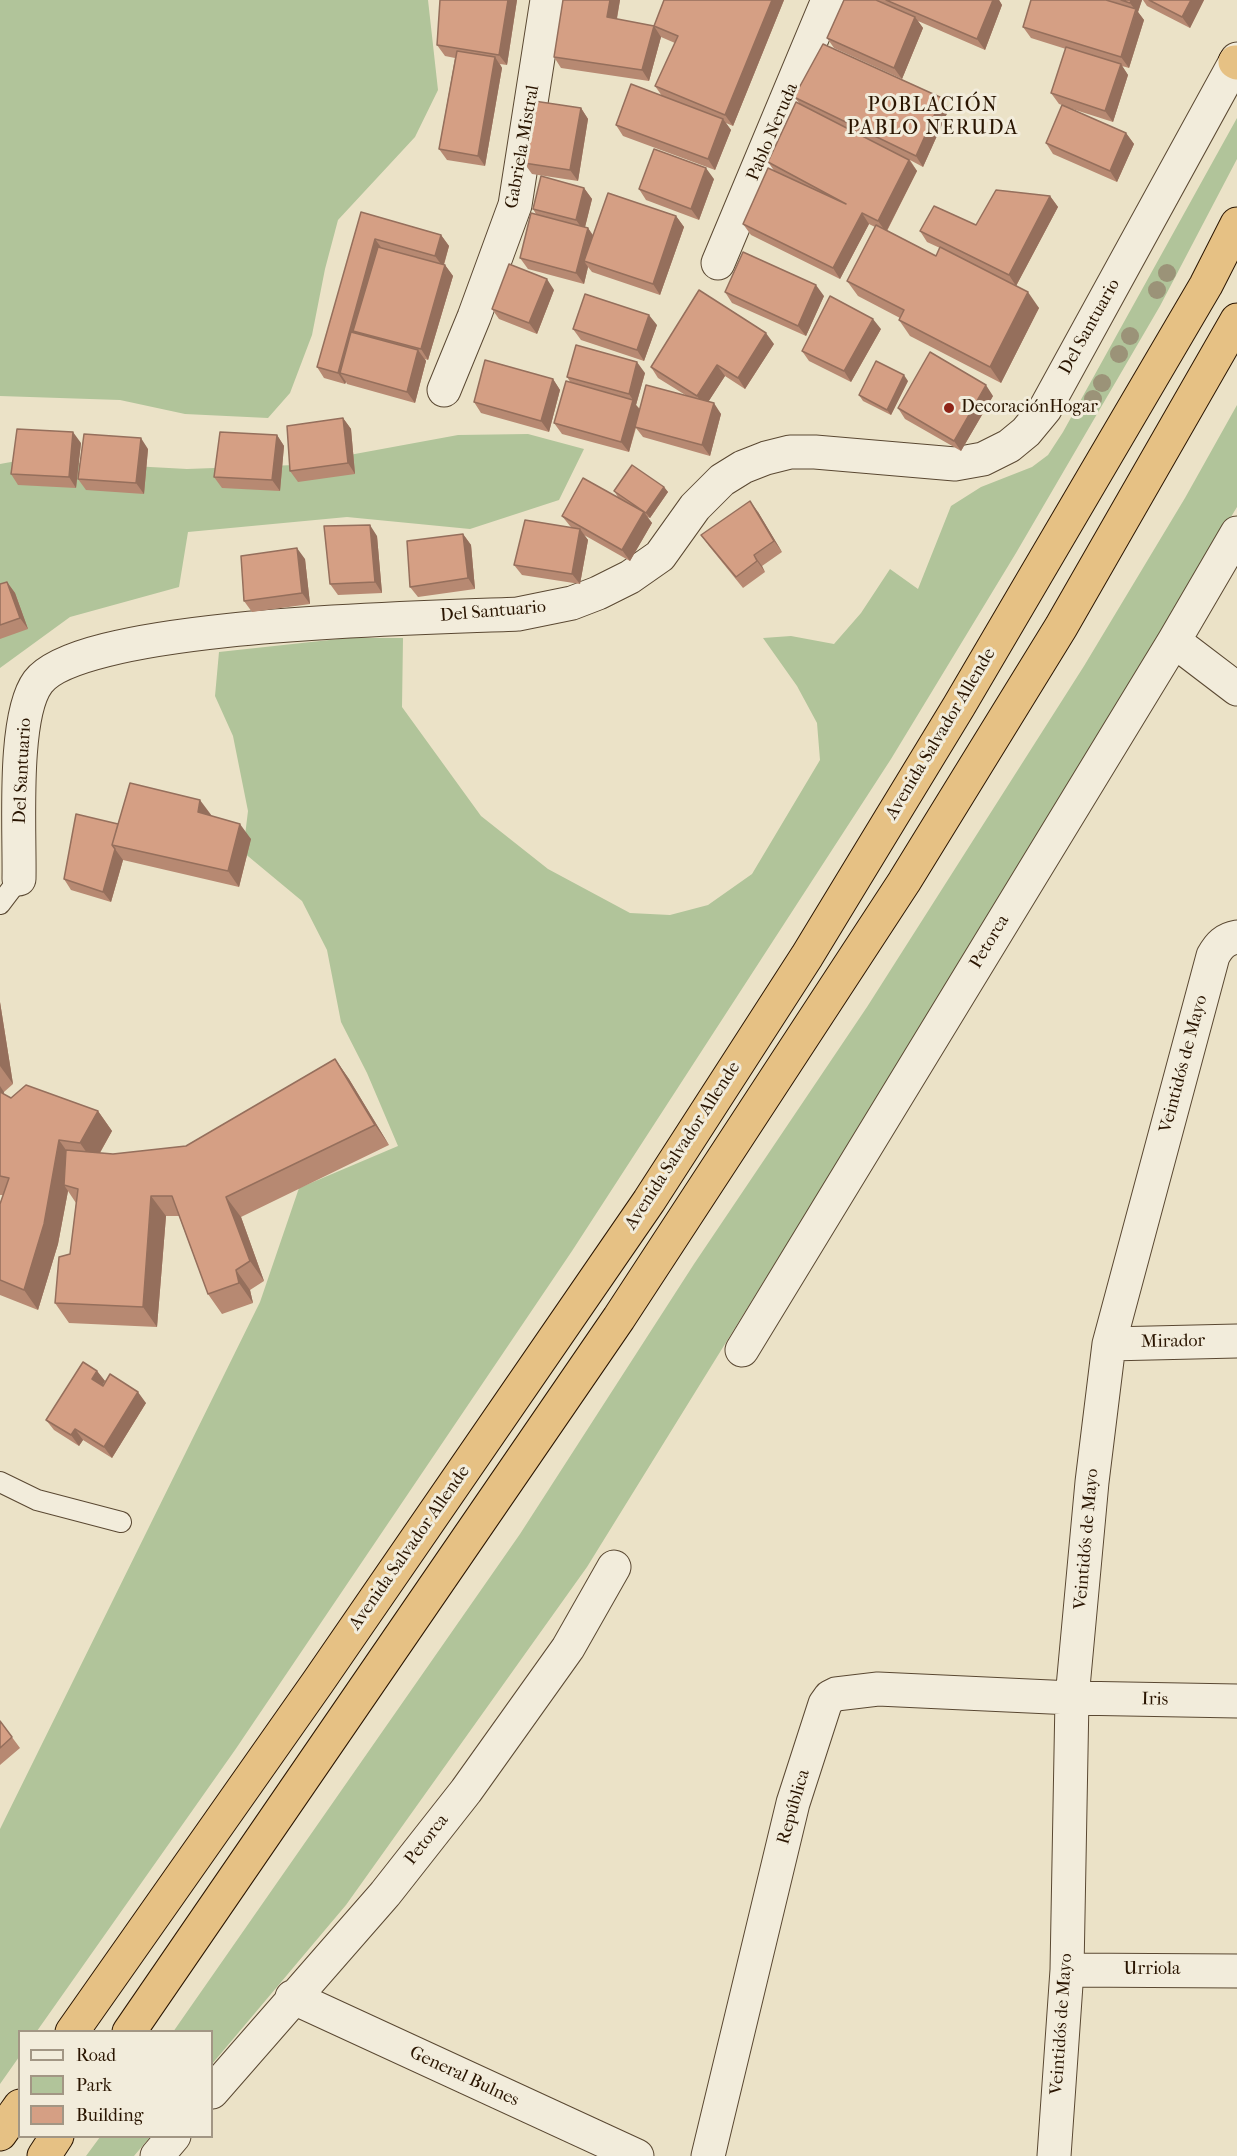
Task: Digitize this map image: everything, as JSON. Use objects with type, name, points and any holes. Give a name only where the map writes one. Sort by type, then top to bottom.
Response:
[{"type":"highway","name":"Avenida Salvador Allende","points":[[73,2030],[318,1682],[662,1181],[807,956],[959,706],[1200,295],[1237,224]]},
{"type":"highway","points":[[130,2030],[613,1327],[904,882],[1056,636],[1237,320]]},
{"type":"highway","points":[[0,2134],[18,2109]]},
{"type":"highway","points":[[44,2156],[56,2138]]},
{"type":"street","name":"Gabriela Mistral","points":[[444,390],[474,317],[515,205],[547,0]]},
{"type":"street","name":"Pablo Neruda","points":[[718,263],[828,0]]},
{"type":"street","name":"Del Santuario","points":[[10,891],[20,756],[27,704],[39,681],[63,663],[134,643],[256,626],[518,614],[546,610],[598,593],[630,577],[660,556],[696,507],[722,480],[743,467],[766,458],[790,452],[815,452],[955,464],[983,459],[1009,446],[1026,432],[1045,409],[1236,62]]},
{"type":"street","name":"Petorca","points":[[742,1350],[1174,641],[1237,533]]},
{"type":"street","points":[[1174,641],[1237,689]]},
{"type":"street","name":"Veintidós de Mayo","points":[[1054,2156],[1067,1970],[1072,1698],[1092,1482],[1109,1344],[1213,956],[1218,947],[1231,939]]},
{"type":"street","name":"Mirador","points":[[1109,1344],[1237,1341]]},
{"type":"street","name":"Petorca","points":[[213,2091],[292,1997],[385,1894],[466,1791],[568,1648],[614,1568]]},
{"type":"street","name":"República","points":[[708,2156],[793,1803],[825,1704],[830,1697],[836,1694],[878,1689],[1072,1698]]},
{"type":"street","name":"Iris","points":[[1072,1698],[1237,1701]]},
{"type":"street","name":"Urriola","points":[[1067,1970],[1237,1971]]},
{"type":"street","name":"General Bulnes","points":[[292,1997],[637,2156]]},
{"type":"street","points":[[157,2156],[172,2138]]},
{"type":"lane","points":[[0,1482],[37,1500],[122,1522]]},
{"type":"green space","points":[[0,0],[428,0],[438,90],[415,137],[338,220],[325,269],[312,335],[290,393],[268,418],[185,414],[120,400],[0,396]]},
{"type":"green space","points":[[1237,118],[1237,159],[1160,306],[1016,553],[891,759],[572,1251],[235,1750],[38,2030],[18,2030],[18,2058],[0,2084],[0,1829],[260,1302],[299,1188],[398,1146],[367,1073],[341,1022],[327,950],[302,901],[243,852],[248,811],[233,736],[215,696],[219,652],[348,638],[403,638],[402,707],[481,816],[548,869],[630,913],[670,915],[708,905],[752,874],[820,760],[817,723],[797,686],[763,638],[791,636],[834,644],[861,613],[890,569],[918,589],[951,506],[981,487],[1032,467],[1048,455],[1063,432]]},
{"type":"green space","points":[[1237,405],[1237,507],[898,1070],[785,1247],[587,1567],[346,1905],[213,2063],[213,2030],[174,2030],[520,1534],[694,1264],[867,1007],[1084,666],[1185,498]]},
{"type":"green space","points":[[528,434],[584,449],[559,500],[470,529],[347,517],[188,532],[179,587],[70,617],[0,668],[0,464],[22,460],[187,469],[295,465],[458,435]]},
{"type":"green space","points":[[99,2138],[149,2138],[134,2156],[86,2156]]},
{"type":"building","points":[[440,0],[508,0],[499,55],[437,45]]},
{"type":"building","points":[[563,0],[610,0],[607,17],[654,26],[642,70],[554,57]]},
{"type":"building","points":[[664,0],[772,0],[725,115],[655,86],[678,36],[654,26]]},
{"type":"building","points":[[844,0],[876,0],[915,17],[894,68],[827,38]]},
{"type":"building","points":[[886,0],[993,0],[977,39]]},
{"type":"building","points":[[1031,0],[1106,0],[1136,9],[1121,57],[1023,27]]},
{"type":"building","points":[[1149,0],[1191,0],[1182,17]]},
{"type":"building","points":[[823,44],[942,98],[916,156],[794,97]]},
{"type":"building","points":[[1066,47],[1121,64],[1105,111],[1051,93]]},
{"type":"building","points":[[457,51],[495,57],[478,156],[439,149]]},
{"type":"building","points":[[631,84],[723,119],[708,159],[616,125]]},
{"type":"building","points":[[534,101],[581,108],[570,170],[524,163]]},
{"type":"building","points":[[796,102],[909,160],[878,221],[862,213],[833,268],[743,224],[768,168],[846,204],[768,162]]},
{"type":"building","points":[[1062,105],[1126,133],[1110,171],[1046,143]]},
{"type":"building","points":[[654,149],[706,168],[691,209],[639,189]]},
{"type":"building","points":[[541,176],[584,188],[576,220],[533,209]]},
{"type":"building","points":[[996,190],[1050,196],[1009,275],[920,231],[934,206],[976,225]]},
{"type":"building","points":[[608,193],[676,216],[653,284],[584,261]]},
{"type":"building","points":[[361,212],[441,235],[435,256],[375,239],[338,373],[317,367]]},
{"type":"building","points":[[531,213],[588,228],[576,273],[520,258]]},
{"type":"building","points":[[876,225],[936,256],[940,247],[1028,292],[990,367],[899,320],[904,310],[847,281]]},
{"type":"building","points":[[378,247],[445,265],[421,349],[353,331]]},
{"type":"building","points":[[743,252],[816,285],[798,326],[725,292]]},
{"type":"building","points":[[509,264],[547,279],[529,323],[492,309]]},
{"type":"building","points":[[699,290],[766,333],[738,378],[717,365],[697,396],[651,367]]},
{"type":"building","points":[[585,294],[649,315],[637,350],[573,329]]},
{"type":"building","points":[[830,296],[873,319],[844,371],[802,351]]},
{"type":"building","points":[[351,332],[418,350],[407,392],[340,373]]},
{"type":"building","points":[[576,345],[637,362],[629,394],[567,377]]},
{"type":"building","name":"DecoraciónHogar","points":[[930,352],[986,385],[954,441],[898,408]]},
{"type":"building","points":[[485,360],[553,379],[541,421],[474,402]]},
{"type":"building","points":[[876,361],[904,375],[887,410],[859,395]]},
{"type":"building","points":[[566,381],[633,400],[621,442],[554,423]]},
{"type":"building","points":[[646,385],[714,403],[702,445],[635,427]]},
{"type":"building","points":[[343,418],[348,463],[290,471],[287,426]]},
{"type":"building","points":[[17,429],[73,432],[69,477],[11,474]]},
{"type":"building","points":[[220,432],[277,435],[272,480],[214,477]]},
{"type":"building","points":[[84,434],[141,438],[136,483],[78,479]]},
{"type":"building","points":[[632,465],[664,487],[646,513],[614,491]]},
{"type":"building","points":[[583,478],[644,512],[622,550],[562,516]]},
{"type":"building","points":[[750,501],[774,541],[754,555],[757,561],[736,577],[701,535]]},
{"type":"building","points":[[525,520],[580,529],[572,574],[514,565]]},
{"type":"building","points":[[370,525],[375,582],[330,584],[324,526]]},
{"type":"building","points":[[463,534],[468,578],[410,587],[407,541]]},
{"type":"building","points":[[297,548],[302,593],[244,601],[241,556]]},
{"type":"building","points":[[7,582],[20,618],[0,625],[0,584]]},
{"type":"building","points":[[130,783],[200,800],[198,812],[240,824],[228,871],[112,845]]},
{"type":"building","points":[[76,814],[118,824],[112,845],[115,849],[103,892],[64,879]]},
{"type":"building","points":[[335,1059],[375,1125],[226,1197],[250,1261],[236,1270],[239,1283],[208,1294],[172,1196],[151,1196],[143,1307],[55,1303],[59,1257],[70,1254],[78,1189],[64,1185],[66,1150],[113,1154],[186,1146]]},
{"type":"building","points":[[26,1085],[98,1111],[80,1143],[59,1140],[44,1224],[24,1290],[0,1280],[0,1204],[9,1178],[0,1176],[0,1092],[11,1098]]},
{"type":"building","points":[[83,1362],[97,1371],[92,1379],[103,1386],[110,1374],[138,1392],[104,1447],[75,1429],[71,1435],[46,1420]]},
{"type":"building","points":[[0,1721],[12,1737],[0,1748]]},
{"type":"place","name":"DecoraciónHogar","points":[[949,408]]},
{"type":"district","name":"POBLACIÓN PABLO NERUDA","points":[[933,118]]}]
